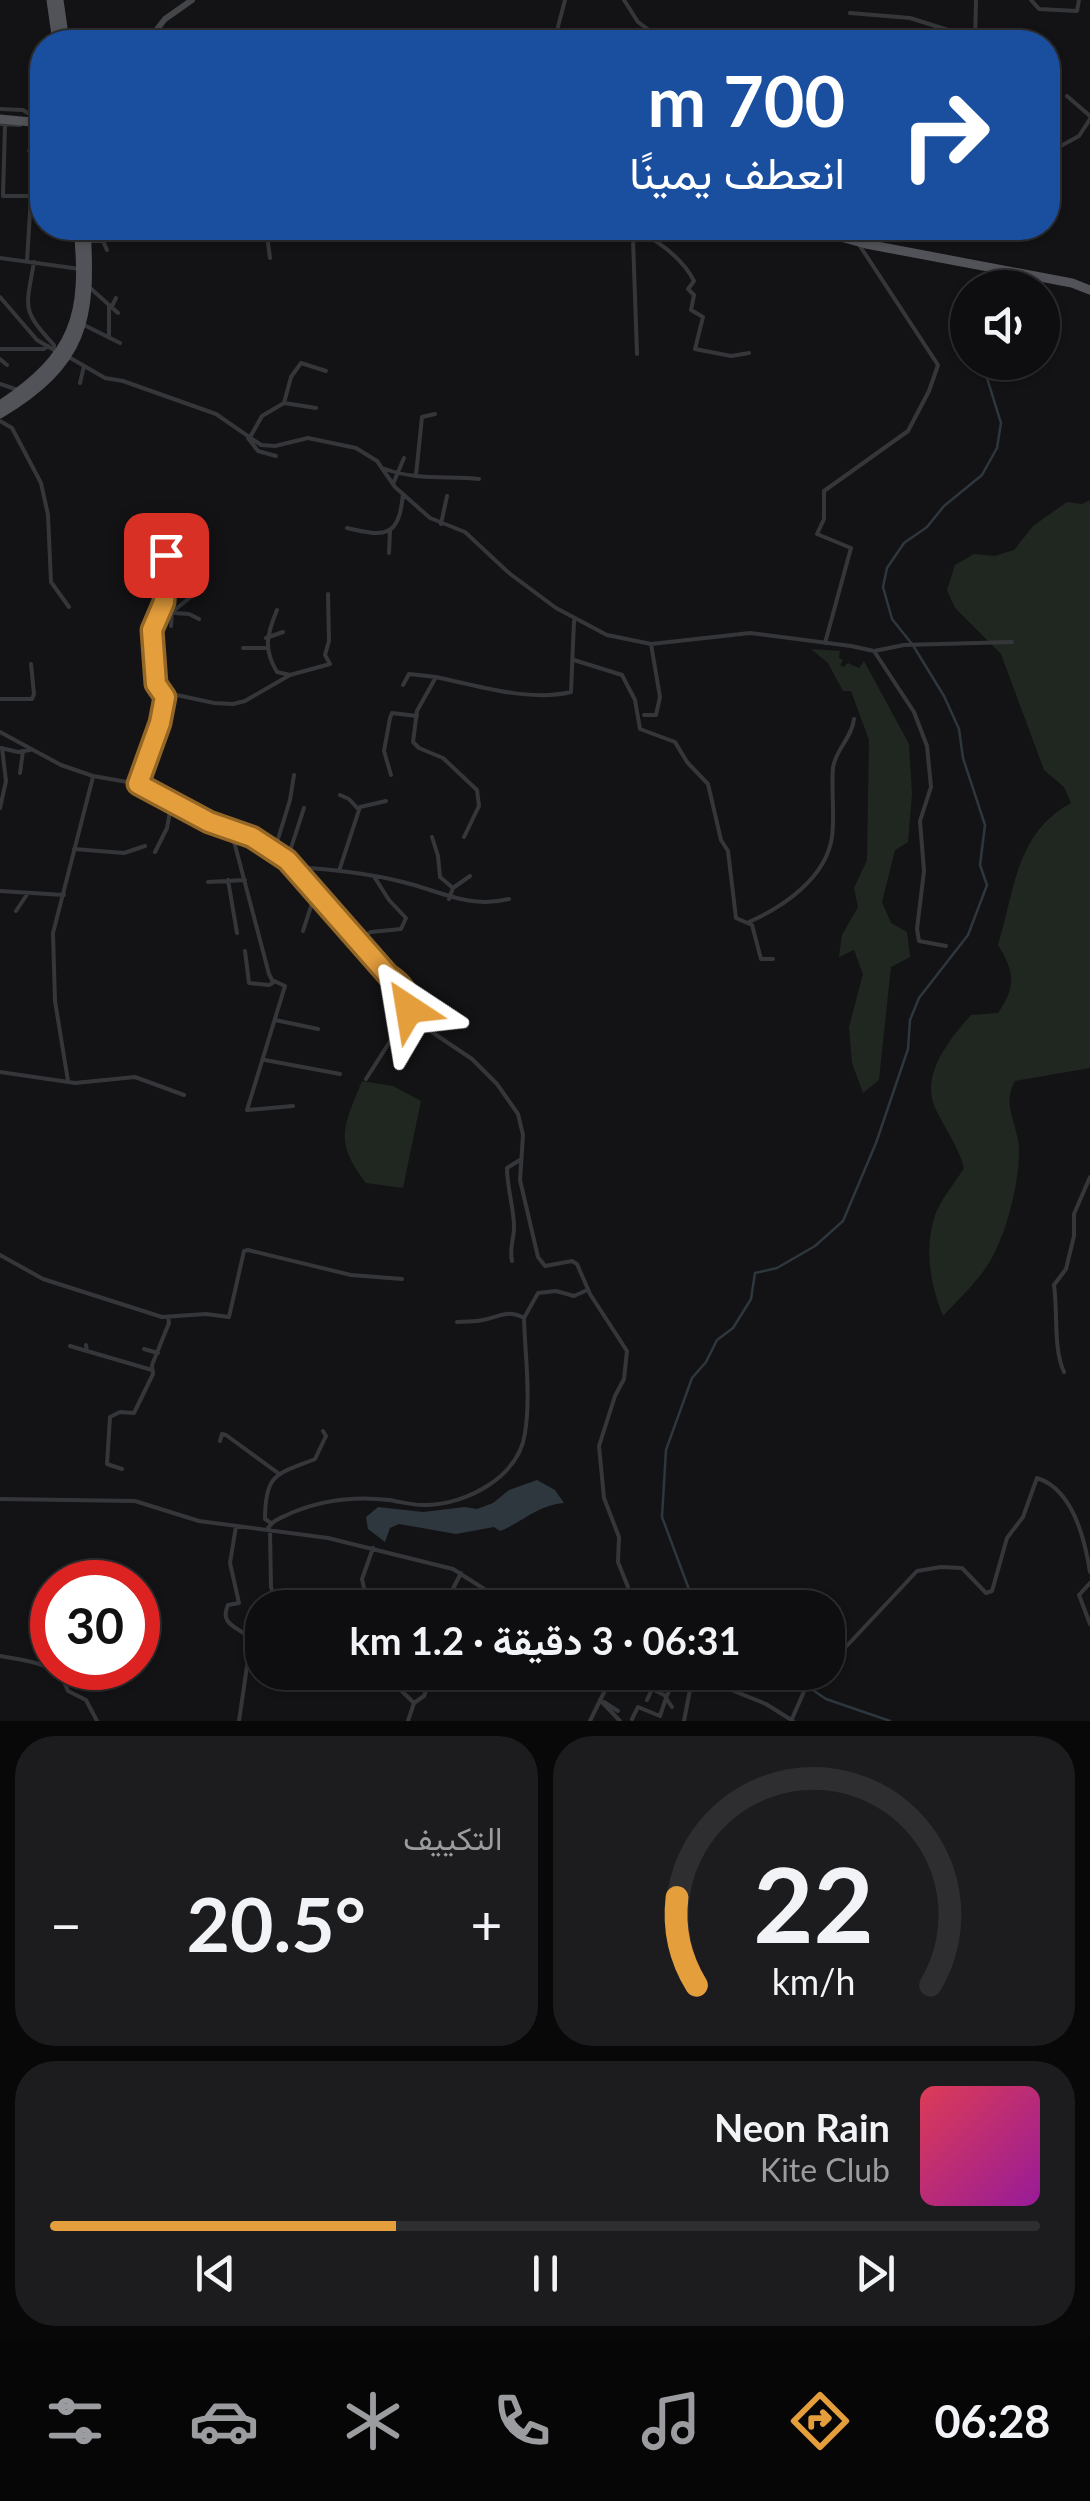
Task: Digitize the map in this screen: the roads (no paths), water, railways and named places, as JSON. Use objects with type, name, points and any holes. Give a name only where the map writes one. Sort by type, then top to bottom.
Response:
[{"type":"main road","points":[[55,0],[56,30]]},
{"type":"main road","points":[[55,0],[61,30]]},
{"type":"main road","points":[[1,118],[30,120]]},
{"type":"main road","points":[[0,405],[48,369],[74,322],[80,269],[79,240]]},
{"type":"main road","points":[[0,418],[48,380],[57,351],[82,324],[90,241]]},
{"type":"main road","points":[[857,241],[1090,290]]},
{"type":"street","points":[[156,30],[192,0]]},
{"type":"street","points":[[557,30],[565,0]]},
{"type":"street","points":[[624,0],[638,22],[649,30]]},
{"type":"street","points":[[975,30],[976,0]]},
{"type":"street","points":[[1031,0],[1039,10],[1065,12],[1078,11],[1078,0]]},
{"type":"street","points":[[850,13],[910,18],[948,30]]},
{"type":"street","points":[[1060,147],[1080,136],[1090,117],[1067,96]]},
{"type":"street","points":[[1,118],[3,196],[30,196]]},
{"type":"street","points":[[30,146],[30,161]]},
{"type":"street","points":[[30,207],[28,314],[57,351]]},
{"type":"street","points":[[268,240],[270,258]]},
{"type":"street","points":[[633,240],[637,354]]},
{"type":"street","points":[[655,240],[687,267],[694,282],[688,289],[694,295],[691,310],[703,317],[695,349],[730,356],[749,353]]},
{"type":"street","points":[[90,241],[96,248]]},
{"type":"street","points":[[90,241],[106,242],[107,250]]},
{"type":"street","points":[[825,643],[851,548],[816,534],[824,519],[824,491],[908,431],[938,365],[857,241]]},
{"type":"street","points":[[0,258],[80,269]]},
{"type":"street","points":[[88,286],[118,313]]},
{"type":"street","points":[[0,297],[37,340],[105,378],[216,414],[258,450],[276,456]]},
{"type":"street","points":[[108,336],[110,307],[116,298]]},
{"type":"street","points":[[82,324],[120,343]]},
{"type":"street","points":[[0,349],[57,351]]},
{"type":"street","points":[[0,359],[7,365]]},
{"type":"street","points":[[284,403],[291,377],[301,363],[326,371]]},
{"type":"street","points":[[80,383],[84,366]]},
{"type":"street","points":[[0,384],[22,390]]},
{"type":"street","points":[[249,439],[262,416],[284,403],[316,408]]},
{"type":"street","points":[[416,476],[422,417],[435,414]]},
{"type":"street","points":[[0,418],[12,428],[41,483],[49,526],[51,582],[69,606]]},
{"type":"street","points":[[249,439],[275,446],[308,438],[340,442],[399,474],[479,480]]},
{"type":"street","points":[[393,484],[404,458]]},
{"type":"street","points":[[384,468],[393,484],[441,524],[465,532],[509,573],[574,621],[622,640],[651,644],[750,634],[874,652],[904,645],[1012,642]]},
{"type":"street","points":[[347,528],[371,533],[390,531],[400,522],[404,494]]},
{"type":"street","points":[[441,524],[447,496]]},
{"type":"street","points":[[169,525],[165,595],[152,630],[156,684],[163,692],[233,704],[290,675],[331,662],[326,655],[328,594]]},
{"type":"street","points":[[389,553],[390,531]]},
{"type":"street","points":[[171,626],[172,612],[197,592]]},
{"type":"street","points":[[278,610],[266,638],[266,648],[277,672],[290,675]]},
{"type":"street","points":[[160,612],[189,614],[199,619]]},
{"type":"street","points":[[402,685],[410,674],[491,689],[566,694],[573,688],[574,621]]},
{"type":"street","points":[[266,638],[283,632]]},
{"type":"street","points":[[644,715],[656,715],[660,697],[651,644]]},
{"type":"street","points":[[243,648],[266,648]]},
{"type":"street","points":[[874,652],[914,712],[927,746],[931,787],[920,821],[924,871],[917,928],[919,940],[946,946]]},
{"type":"street","points":[[573,660],[622,676],[635,700],[640,729],[676,742],[687,762],[704,778],[728,852],[736,918],[749,922],[780,908],[824,863],[832,834],[833,763],[852,731],[854,719]]},
{"type":"street","points":[[0,699],[32,699],[32,664]]},
{"type":"street","points":[[436,677],[430,693],[421,700],[413,742],[443,758],[476,790],[479,806],[464,837]]},
{"type":"street","points":[[138,784],[160,723],[163,692]]},
{"type":"street","points":[[391,774],[384,751],[392,713],[417,716]]},
{"type":"street","points":[[0,732],[30,750],[93,776],[138,784],[252,837],[287,860],[388,975],[402,984],[414,1020],[472,1059],[508,1099],[518,1114],[523,1135],[520,1180],[538,1257],[545,1266],[577,1264],[588,1290],[628,1351],[624,1379],[599,1446],[604,1498],[618,1537],[618,1562],[627,1590]]},
{"type":"street","points":[[0,808],[6,781],[1,748],[30,750]]},
{"type":"street","points":[[20,772],[23,751]]},
{"type":"street","points":[[274,852],[294,775]]},
{"type":"street","points":[[68,1081],[56,1000],[54,933],[93,776]]},
{"type":"street","points":[[340,795],[359,810]]},
{"type":"street","points":[[155,852],[168,828],[172,800]]},
{"type":"street","points":[[339,871],[362,804],[386,801]]},
{"type":"street","points":[[287,860],[304,808]]},
{"type":"street","points":[[231,830],[269,974],[274,982],[285,986],[265,1060],[246,1110],[292,1106]]},
{"type":"street","points":[[432,838],[440,877],[453,888]]},
{"type":"street","points":[[74,848],[124,853],[145,846]]},
{"type":"street","points":[[294,867],[375,876],[449,898],[490,904],[508,900]]},
{"type":"street","points":[[357,939],[370,932],[401,930],[406,922],[375,876]]},
{"type":"street","points":[[449,898],[453,888],[470,876]]},
{"type":"street","points":[[228,880],[237,932]]},
{"type":"street","points":[[208,882],[245,880]]},
{"type":"street","points":[[0,891],[64,895]]},
{"type":"street","points":[[303,931],[316,891]]},
{"type":"street","points":[[16,911],[28,893]]},
{"type":"street","points":[[749,922],[761,959],[774,959]]},
{"type":"street","points":[[245,951],[249,984],[268,986],[274,982]]},
{"type":"street","points":[[366,1079],[410,1010]]},
{"type":"street","points":[[275,1020],[318,1029]]},
{"type":"street","points":[[265,1060],[340,1074]]},
{"type":"street","points":[[0,1072],[68,1081],[135,1077],[184,1096]]},
{"type":"street","points":[[512,1261],[514,1226],[507,1168],[520,1160]]},
{"type":"street","points":[[1064,1372],[1058,1358],[1054,1285],[1066,1269],[1074,1236],[1074,1214],[1090,1177]]},
{"type":"street","points":[[0,1255],[43,1279],[168,1317],[228,1316],[244,1252],[248,1250],[351,1275],[402,1279]]},
{"type":"street","points":[[270,1522],[342,1499],[426,1506],[456,1500],[500,1478],[515,1463],[525,1435],[524,1318],[538,1292],[574,1296],[588,1290]]},
{"type":"street","points":[[457,1322],[488,1320],[498,1313],[515,1313],[524,1318]]},
{"type":"street","points":[[122,1470],[107,1464],[110,1416],[134,1413],[168,1317]]},
{"type":"street","points":[[70,1346],[152,1370]]},
{"type":"street","points":[[144,1349],[158,1353]]},
{"type":"street","points":[[270,1522],[265,1519],[265,1504],[278,1473],[316,1458],[326,1436],[323,1431]]},
{"type":"street","points":[[220,1441],[222,1434],[226,1435],[278,1473]]},
{"type":"street","points":[[845,1648],[918,1571],[941,1566],[962,1568],[986,1593],[992,1591],[1008,1538],[1023,1517],[1037,1478],[1061,1495],[1078,1524],[1087,1545],[1090,1573]]},
{"type":"street","points":[[0,1499],[135,1501],[162,1507],[183,1518],[374,1548],[460,1573],[486,1590]]},
{"type":"street","points":[[270,1522],[272,1590]]},
{"type":"street","points":[[236,1526],[230,1563],[239,1603],[228,1605],[224,1617],[249,1637],[238,1721]]},
{"type":"street","points":[[365,1590],[362,1579],[374,1548]]},
{"type":"street","points":[[452,1590],[460,1573]]},
{"type":"street","points":[[1090,1583],[1079,1594],[1090,1624]]},
{"type":"street","points":[[0,1656],[50,1668],[63,1676],[68,1691],[86,1700],[97,1721]]},
{"type":"street","points":[[647,1700],[652,1688],[666,1697],[672,1707]]},
{"type":"street","points":[[401,1690],[414,1703]]},
{"type":"street","points":[[408,1721],[414,1703],[426,1690]]},
{"type":"street","points":[[590,1721],[605,1690]]},
{"type":"street","points":[[632,1719],[638,1708],[661,1718],[669,1690]]},
{"type":"street","points":[[684,1721],[688,1690]]},
{"type":"street","points":[[732,1690],[793,1721],[805,1690]]},
{"type":"street","points":[[600,1700],[618,1711]]},
{"type":"street","points":[[600,1700],[620,1721]]},
{"type":"waterway","points":[[912,644],[892,619],[883,587],[887,568],[904,543],[927,527],[944,506],[982,475],[997,448],[1001,423],[988,380]]},
{"type":"waterway","points":[[689,1590],[662,1517],[666,1450],[692,1378],[751,1299],[755,1273],[777,1268],[815,1246],[843,1221],[876,1143],[908,1049],[910,1020],[919,998],[968,935],[987,885],[980,865],[985,825],[963,758],[959,729],[914,647]]},
{"type":"waterway","points":[[813,1690],[826,1699],[890,1721]]}]
